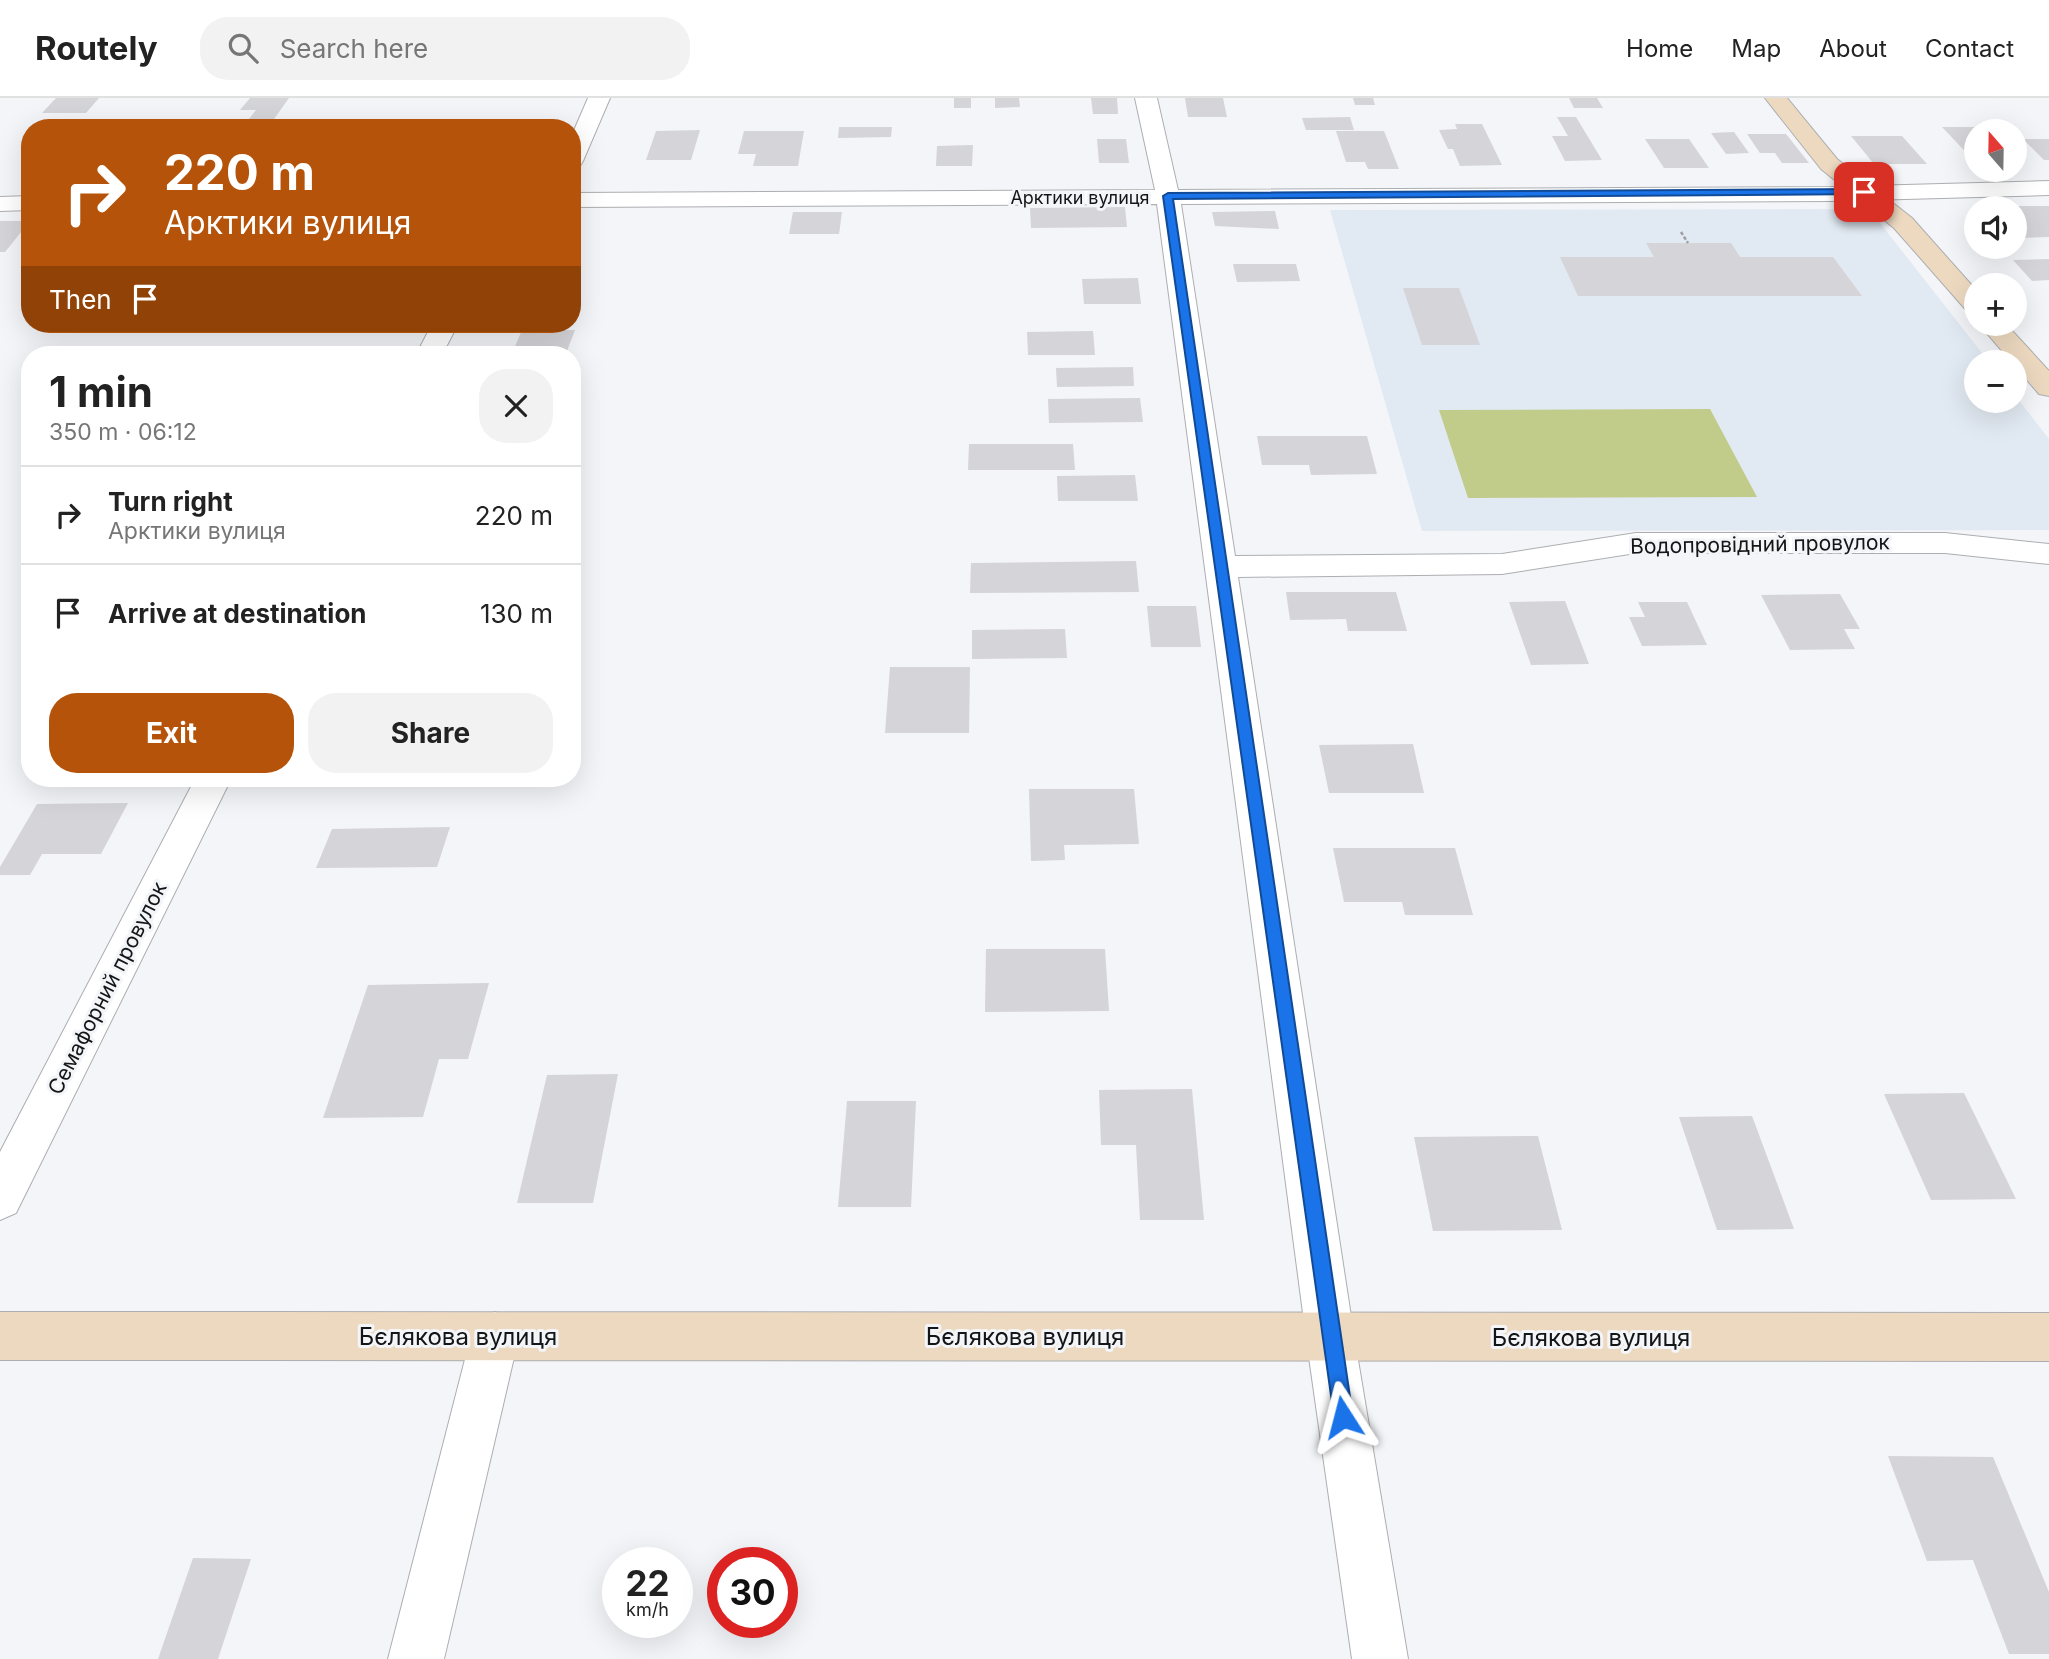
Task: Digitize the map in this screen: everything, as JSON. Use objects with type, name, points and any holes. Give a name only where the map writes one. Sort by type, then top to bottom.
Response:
[{"type":"street","points":[[581,140],[599,98]]},
{"type":"street","points":[[1146,98],[1168,196],[1330,1336],[1380,1659]]},
{"type":"street","points":[[1776,98],[1829,164],[1903,223],[1964,292]]},
{"type":"street","name":"Арктики вулиця","points":[[581,200],[1864,192],[2049,188]]},
{"type":"street","points":[[0,204],[21,203]]},
{"type":"street","points":[[2003,336],[2049,388]]},
{"type":"street","name":"Водопровідний провулок","points":[[1221,567],[1502,564],[1636,543],[1945,543],[2049,554]]},
{"type":"street","name":"Семафорний провулок","points":[[0,1198],[209,787]]},
{"type":"street","name":"Бєлякова вулиця","points":[[0,1336],[2049,1337]]},
{"type":"street","points":[[416,1659],[495,1336]]},
{"type":"shaded area","points":[[1869,209],[1964,330],[1964,336],[1969,336],[1980,350],[1964,350],[1964,413],[2027,413],[2027,411],[2049,439],[2049,530],[1422,531],[1330,210]]},
{"type":"green space","points":[[1710,409],[1757,497],[1468,498],[1439,410]]},
{"type":"building","points":[[56,98],[99,98],[86,113],[42,113]]},
{"type":"building","points":[[250,98],[289,98],[274,119],[249,119],[256,110],[240,110]]},
{"type":"building","points":[[954,98],[971,98],[971,108],[954,108]]},
{"type":"building","points":[[995,98],[1019,98],[1020,107],[995,108]]},
{"type":"building","points":[[1091,98],[1117,98],[1118,114],[1093,114]]},
{"type":"building","points":[[1185,98],[1223,98],[1227,117],[1188,117]]},
{"type":"building","points":[[1353,98],[1373,98],[1375,105],[1355,105]]},
{"type":"building","points":[[1569,98],[1597,98],[1603,108],[1574,108]]},
{"type":"building","points":[[1350,117],[1354,130],[1306,130],[1302,118]]},
{"type":"building","points":[[1557,117],[1576,117],[1602,160],[1565,161],[1552,136],[1568,136]]},
{"type":"building","points":[[1455,124],[1482,124],[1502,165],[1460,166],[1453,149],[1448,149],[1439,130],[1457,129]]},
{"type":"building","points":[[839,127],[892,127],[891,137],[838,138]]},
{"type":"building","points":[[1942,127],[1964,127],[1964,150]]},
{"type":"building","points":[[700,130],[691,160],[646,160],[656,131]]},
{"type":"building","points":[[744,131],[804,131],[798,166],[753,166],[756,154],[738,154]]},
{"type":"building","points":[[1336,131],[1384,131],[1399,169],[1368,169],[1365,162],[1346,162]]},
{"type":"building","points":[[1734,132],[1749,153],[1726,154],[1711,133]]},
{"type":"building","points":[[1747,134],[1786,134],[1809,163],[1782,163],[1775,153],[1760,153]]},
{"type":"building","points":[[1851,136],[1902,136],[1927,164],[1874,164]]},
{"type":"building","points":[[1097,139],[1126,139],[1129,163],[1099,163]]},
{"type":"building","points":[[1645,139],[1689,139],[1709,168],[1664,168]]},
{"type":"building","points":[[2027,139],[2049,139],[2049,160],[2044,160],[2027,143]]},
{"type":"building","points":[[973,145],[972,166],[936,166],[937,146]]},
{"type":"building","points":[[2027,206],[2049,206],[2049,237],[2027,238]]},
{"type":"building","points":[[1125,207],[1127,227],[1031,228],[1030,208]]},
{"type":"building","points":[[1275,211],[1279,229],[1215,226],[1212,212]]},
{"type":"building","points":[[793,212],[842,212],[839,234],[789,234]]},
{"type":"building","points":[[0,221],[21,221],[21,232],[5,252],[0,252]]},
{"type":"building","points":[[1646,243],[1731,243],[1740,257],[1833,257],[1862,296],[1578,296],[1560,257],[1654,257]]},
{"type":"building","points":[[2049,259],[2049,280],[2032,281],[2013,260]]},
{"type":"building","points":[[1233,264],[1296,264],[1300,281],[1237,282]]},
{"type":"building","points":[[1138,278],[1141,304],[1084,304],[1082,279]]},
{"type":"building","points":[[1403,288],[1459,288],[1480,345],[1422,345]]},
{"type":"building","points":[[1093,331],[1095,355],[1028,355],[1027,332]]},
{"type":"building","points":[[521,333],[574,333],[569,346],[515,346]]},
{"type":"building","points":[[1133,367],[1134,386],[1057,387],[1056,368]]},
{"type":"building","points":[[1140,398],[1143,422],[1049,423],[1048,399]]},
{"type":"building","points":[[1257,436],[1367,436],[1377,474],[1311,475],[1309,465],[1262,465]]},
{"type":"building","points":[[969,444],[1073,444],[1075,470],[968,470]]},
{"type":"building","points":[[1135,475],[1138,501],[1058,501],[1057,476]]},
{"type":"building","points":[[1136,561],[1139,592],[970,593],[971,563]]},
{"type":"building","points":[[1286,592],[1396,592],[1407,631],[1348,631],[1346,619],[1290,620]]},
{"type":"building","points":[[1840,594],[1860,629],[1844,629],[1855,649],[1790,650],[1761,595]]},
{"type":"building","points":[[1565,601],[1589,664],[1531,665],[1509,602]]},
{"type":"building","points":[[1638,602],[1687,602],[1707,645],[1642,646],[1629,617],[1645,617]]},
{"type":"building","points":[[1147,606],[1196,606],[1201,647],[1151,647]]},
{"type":"building","points":[[1065,629],[1067,658],[972,659],[972,630]]},
{"type":"building","points":[[890,667],[970,667],[969,733],[885,733]]},
{"type":"building","points":[[1413,744],[1424,793],[1329,793],[1319,745]]},
{"type":"building","points":[[1029,789],[1134,789],[1139,844],[1064,845],[1065,860],[1031,861]]},
{"type":"building","points":[[128,803],[101,854],[42,854],[30,875],[0,875],[0,867],[37,804]]},
{"type":"building","points":[[450,827],[437,867],[316,868],[332,829]]},
{"type":"building","points":[[1333,848],[1455,848],[1473,915],[1405,915],[1402,902],[1344,902]]},
{"type":"building","points":[[986,949],[1105,949],[1109,1011],[985,1012]]},
{"type":"building","points":[[489,983],[468,1059],[439,1059],[423,1117],[323,1118],[368,985]]},
{"type":"building","points":[[618,1074],[593,1203],[517,1203],[547,1075]]},
{"type":"building","points":[[1192,1089],[1204,1220],[1140,1220],[1136,1145],[1101,1145],[1099,1090]]},
{"type":"building","points":[[1964,1093],[2016,1199],[1931,1200],[1884,1094]]},
{"type":"building","points":[[847,1101],[916,1101],[911,1207],[838,1207]]},
{"type":"building","points":[[1752,1116],[1794,1229],[1717,1230],[1679,1117]]},
{"type":"building","points":[[1538,1136],[1562,1230],[1433,1231],[1414,1137]]},
{"type":"building","points":[[1888,1456],[1993,1457],[2049,1592],[2049,1654],[2009,1654],[1973,1560],[1927,1561]]},
{"type":"building","points":[[193,1558],[251,1559],[218,1659],[158,1659]]},
{"type":"route","points":[[1343,1417],[1168,196],[1864,192]]}]
